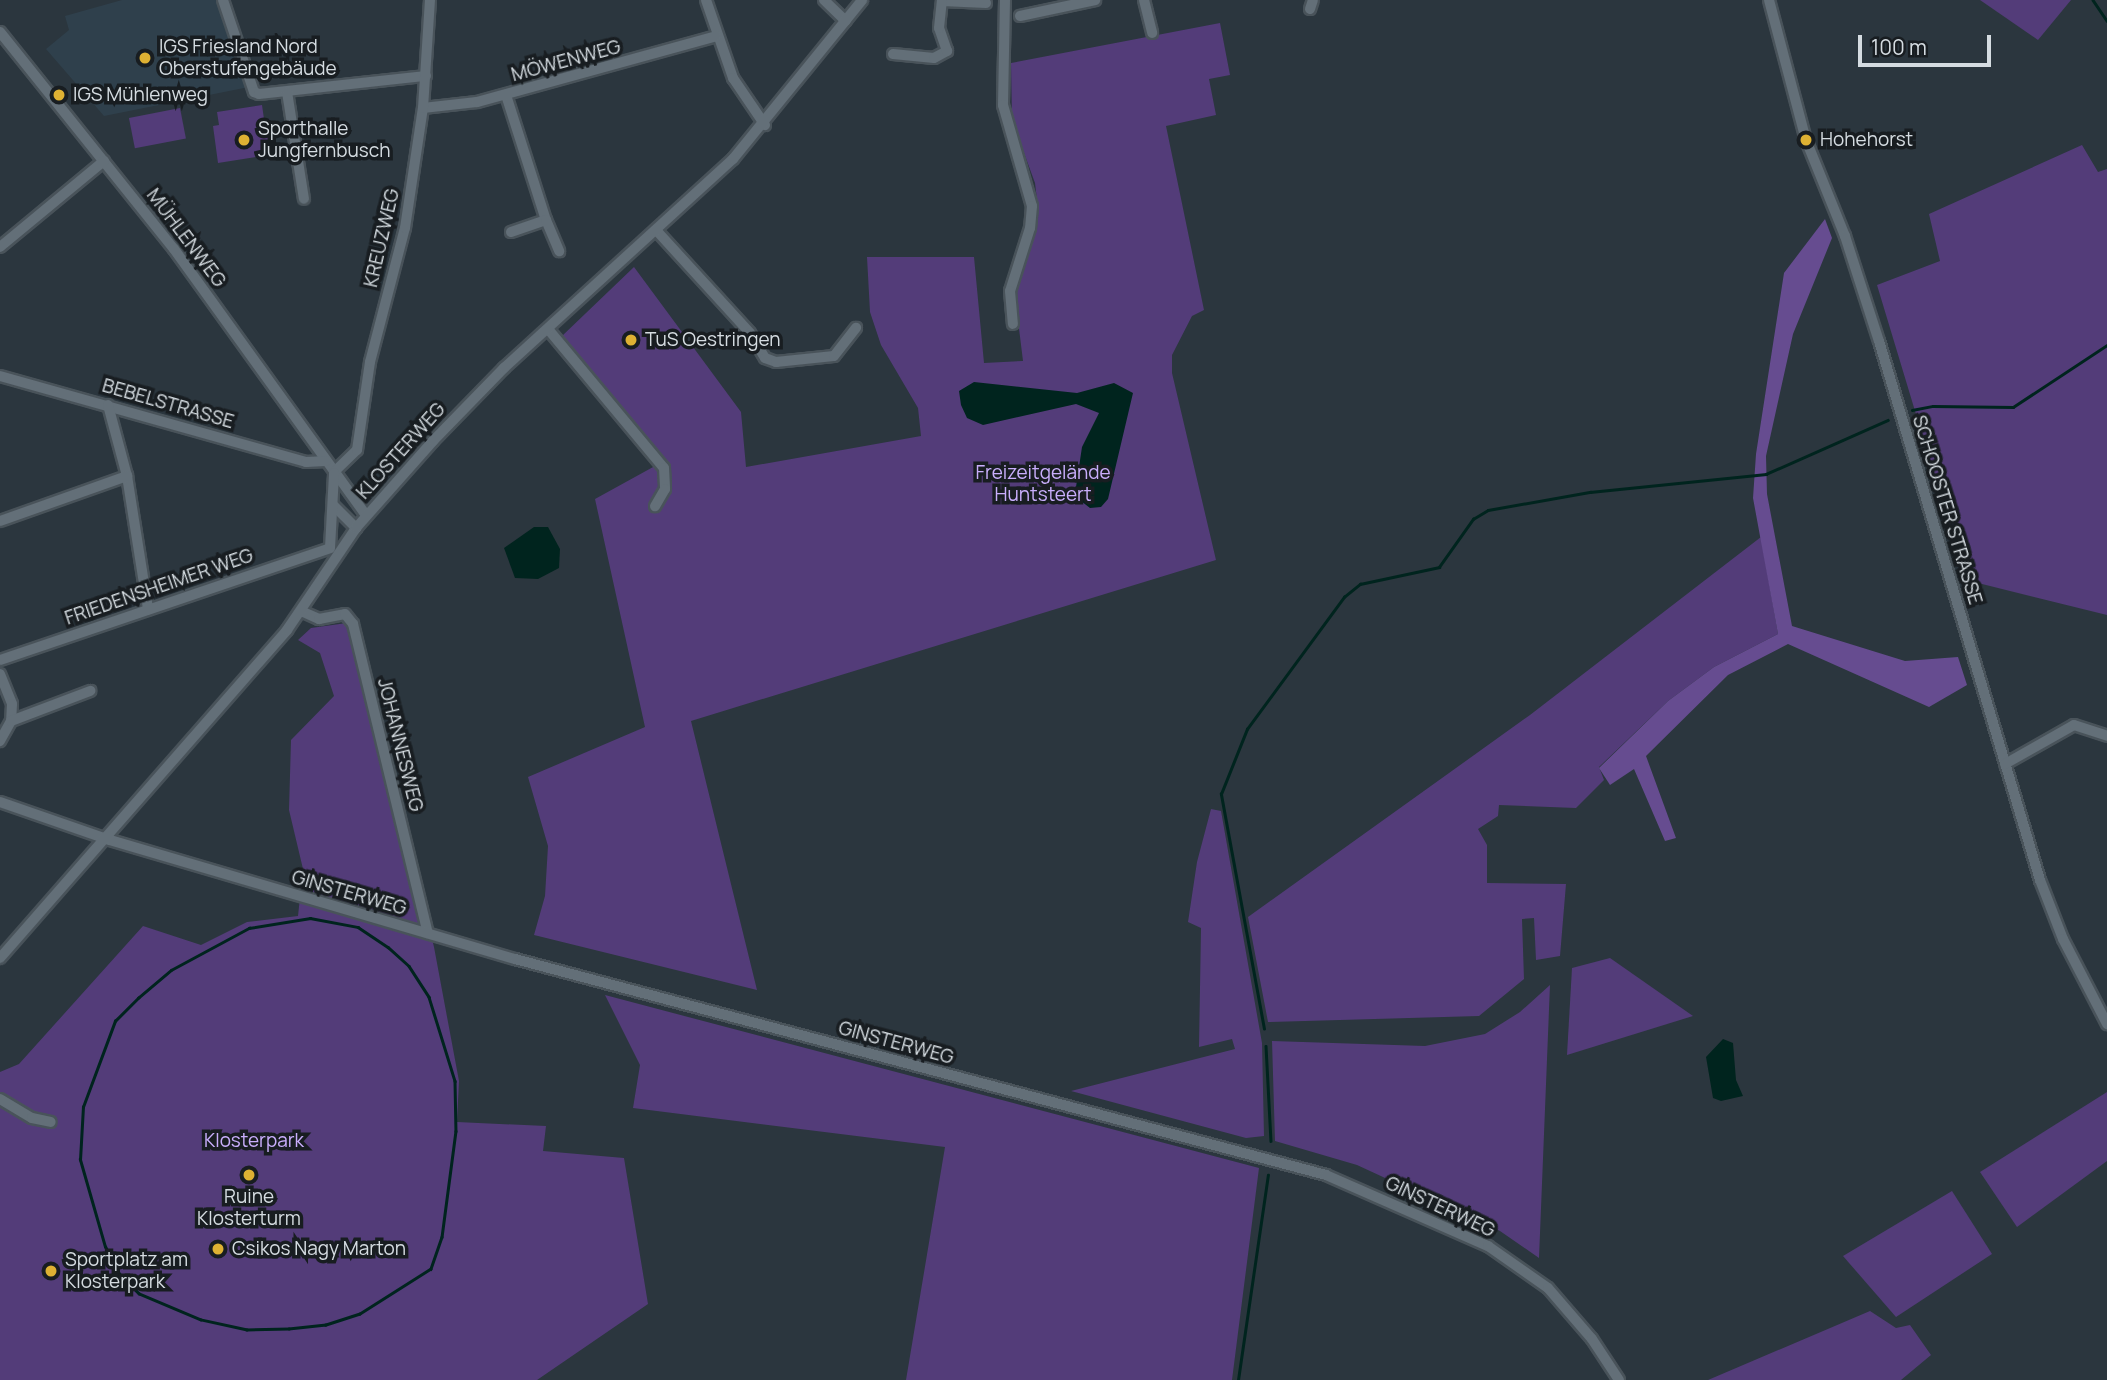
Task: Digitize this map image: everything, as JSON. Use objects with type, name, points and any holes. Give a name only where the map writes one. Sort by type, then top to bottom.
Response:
[{"type":"street","points":[[223,0],[254,92],[287,92],[426,76]]},
{"type":"street","name":"KREUZWEG","points":[[334,472],[357,450],[370,362],[405,228],[423,108],[430,0]]},
{"type":"street","points":[[706,0],[716,36],[747,104],[765,125]]},
{"type":"street","points":[[824,0],[846,21]]},
{"type":"street","name":"KLOSTERWEG","points":[[0,958],[301,611],[333,551],[458,413],[765,125],[862,0]]},
{"type":"street","points":[[893,54],[934,58],[947,51],[939,28],[942,0],[986,3]]},
{"type":"street","points":[[1005,0],[1002,95],[1007,131],[1030,188],[1032,206],[1030,228],[1010,291],[1013,324]]},
{"type":"street","points":[[1020,16],[1095,0]]},
{"type":"street","points":[[1144,0],[1152,33]]},
{"type":"street","name":"SCHOOSTER STRASSE","points":[[1769,0],[1806,140],[1854,262],[2049,904],[2107,1024]]},
{"type":"street","name":"MÜHLENWEG","points":[[0,32],[174,249],[366,515]]},
{"type":"street","name":"MÖWENWEG","points":[[423,108],[506,95],[716,36]]},
{"type":"street","points":[[287,92],[304,199]]},
{"type":"street","points":[[506,95],[546,220],[559,251]]},
{"type":"street","points":[[0,247],[104,161]]},
{"type":"street","points":[[511,232],[546,220]]},
{"type":"street","points":[[656,230],[750,333],[765,358],[776,362],[834,356],[856,328]]},
{"type":"street","points":[[548,329],[664,468],[665,489],[655,506]]},
{"type":"street","name":"BEBELSTRASSE","points":[[0,376],[306,462],[326,461]]},
{"type":"street","points":[[108,405],[127,476],[148,609]]},
{"type":"street","points":[[333,551],[334,472]]},
{"type":"street","points":[[0,521],[127,476]]},
{"type":"street","points":[[333,505],[356,528]]},
{"type":"street","name":"FRIEDENSHEIMER WEG","points":[[0,660],[148,609],[333,551]]},
{"type":"street","name":"JOHANNESWEG","points":[[301,611],[318,620],[345,614],[353,624],[428,933]]},
{"type":"street","points":[[0,674],[10,692],[11,721],[0,741]]},
{"type":"street","points":[[11,721],[90,691]]},
{"type":"street","points":[[2005,764],[2074,725],[2107,736]]},
{"type":"street","name":"GINSTERWEG","points":[[0,802],[105,839],[428,933],[1326,1175],[1488,1246],[1548,1288],[1592,1339],[1619,1380]]},
{"type":"street","points":[[0,1099],[32,1118],[51,1122]]},
{"type":"shaded area","points":[[122,0],[221,0],[249,87],[104,116],[46,49],[69,30],[65,16]]},
{"type":"shaded area","points":[[1825,219],[1832,238],[1793,334],[1766,456],[1767,494],[1792,626],[1905,661],[1958,657],[1967,685],[1929,707],[1788,644],[1728,675],[1646,756],[1676,838],[1665,841],[1634,769],[1610,785],[1599,768],[1668,701],[1714,667],[1778,634],[1753,498],[1756,454],[1784,273]]},
{"type":"shaded area","points":[[974,382],[1077,393],[1114,383],[1133,393],[1108,499],[1101,507],[1090,508],[1081,501],[1076,487],[1082,447],[1099,413],[1076,404],[983,425],[967,418],[961,405],[959,391]]},
{"type":"shaded area","points":[[534,527],[548,527],[560,549],[559,568],[538,579],[515,578],[504,548]]},
{"type":"shaded area","points":[[1723,1039],[1733,1043],[1736,1080],[1743,1096],[1721,1101],[1713,1098],[1706,1057]]},
{"type":"green space","points":[[1980,0],[2071,0],[2038,40]]},
{"type":"green space","name":"Freizeitgelände Huntsteert","points":[[1220,23],[1230,75],[1209,79],[1216,115],[1166,126],[1204,310],[1192,316],[1172,355],[1172,373],[1216,560],[691,721],[757,990],[534,935],[545,896],[548,846],[528,777],[645,727],[595,499],[664,461],[562,336],[634,267],[741,412],[746,467],[921,436],[918,408],[881,345],[870,312],[867,257],[974,257],[984,363],[1023,361],[1015,296],[1038,208],[1035,183],[1012,120],[1011,63]]},
{"type":"green space","name":"Sporthalle Jungfernbusch","points":[[262,105],[264,119],[270,119],[275,154],[218,163],[213,126],[219,125],[217,112]]},
{"type":"green space","points":[[180,108],[186,138],[135,148],[129,118]]},
{"type":"green space","points":[[2082,145],[2098,172],[2107,169],[2107,615],[1966,580],[1877,285],[1940,261],[1929,214]]},
{"type":"green space","points":[[1761,537],[1778,634],[1714,667],[1668,701],[1599,767],[1604,780],[1576,808],[1499,805],[1498,816],[1478,829],[1487,845],[1487,883],[1566,884],[1560,956],[1536,960],[1534,918],[1522,919],[1524,979],[1479,1016],[1268,1022],[1248,917],[1530,715]]},
{"type":"green space","name":"Klosterpark","points":[[354,622],[434,947],[459,1081],[457,1122],[546,1126],[543,1151],[624,1158],[648,1304],[537,1380],[0,1380],[0,1072],[19,1064],[143,926],[201,945],[247,922],[298,916],[303,869],[289,810],[291,740],[334,696],[320,653],[298,640],[311,628]]},
{"type":"green space","points":[[1211,809],[1221,811],[1262,1043],[1264,1136],[1246,1138],[1071,1091],[1235,1049],[1232,1039],[1199,1047],[1201,928],[1188,922],[1197,862]]},
{"type":"green space","points":[[1610,958],[1693,1016],[1567,1055],[1572,968]]},
{"type":"green space","points":[[1550,985],[1539,1258],[1500,1231],[1357,1165],[1275,1141],[1272,1041],[1425,1046],[1485,1034],[1520,1012]]},
{"type":"green space","points":[[605,995],[1259,1168],[1232,1380],[906,1380],[945,1147],[633,1108],[640,1065]]},
{"type":"green space","points":[[2107,1092],[2107,1161],[2017,1227],[1980,1172]]},
{"type":"green space","points":[[1952,1191],[1992,1254],[1896,1317],[1843,1256]]},
{"type":"green space","points":[[1870,1311],[1896,1328],[1910,1325],[1931,1355],[1901,1380],[1708,1380]]},
{"type":"waterway","points":[[2093,0],[2107,21]]},
{"type":"waterway","points":[[1912,410],[1933,406],[2013,407],[2107,345]]},
{"type":"waterway","points":[[1264,1029],[1221,794],[1247,729],[1344,597],[1360,584],[1439,567],[1473,519],[1488,510],[1590,492],[1766,474],[1888,420]]},
{"type":"waterway","points":[[310,918],[358,927],[388,947],[409,966],[429,997],[455,1081],[456,1131],[442,1237],[431,1269],[360,1314],[326,1325],[247,1330],[201,1320],[139,1294],[119,1274],[105,1247],[80,1160],[83,1107],[115,1021],[171,970],[249,928],[310,918]]},
{"type":"waterway","points":[[1266,1046],[1271,1141]]},
{"type":"waterway","points":[[1238,1380],[1268,1175]]},
{"type":"place","name":"IGS Friesland Nord Oberstufengebäude","points":[[145,58]]},
{"type":"place","name":"IGS Mühlenweg","points":[[59,95]]},
{"type":"place","name":"Sporthalle Jungfernbusch","points":[[244,140]]},
{"type":"place","name":"Hohehorst","points":[[1806,140]]},
{"type":"place","name":"TuS Oestringen","points":[[631,340]]},
{"type":"place","name":"Ruine Klosterturm","points":[[249,1175]]},
{"type":"place","name":"Csikos Nagy Marton","points":[[218,1249]]},
{"type":"place","name":"Sportplatz am Klosterpark","points":[[51,1271]]}]
